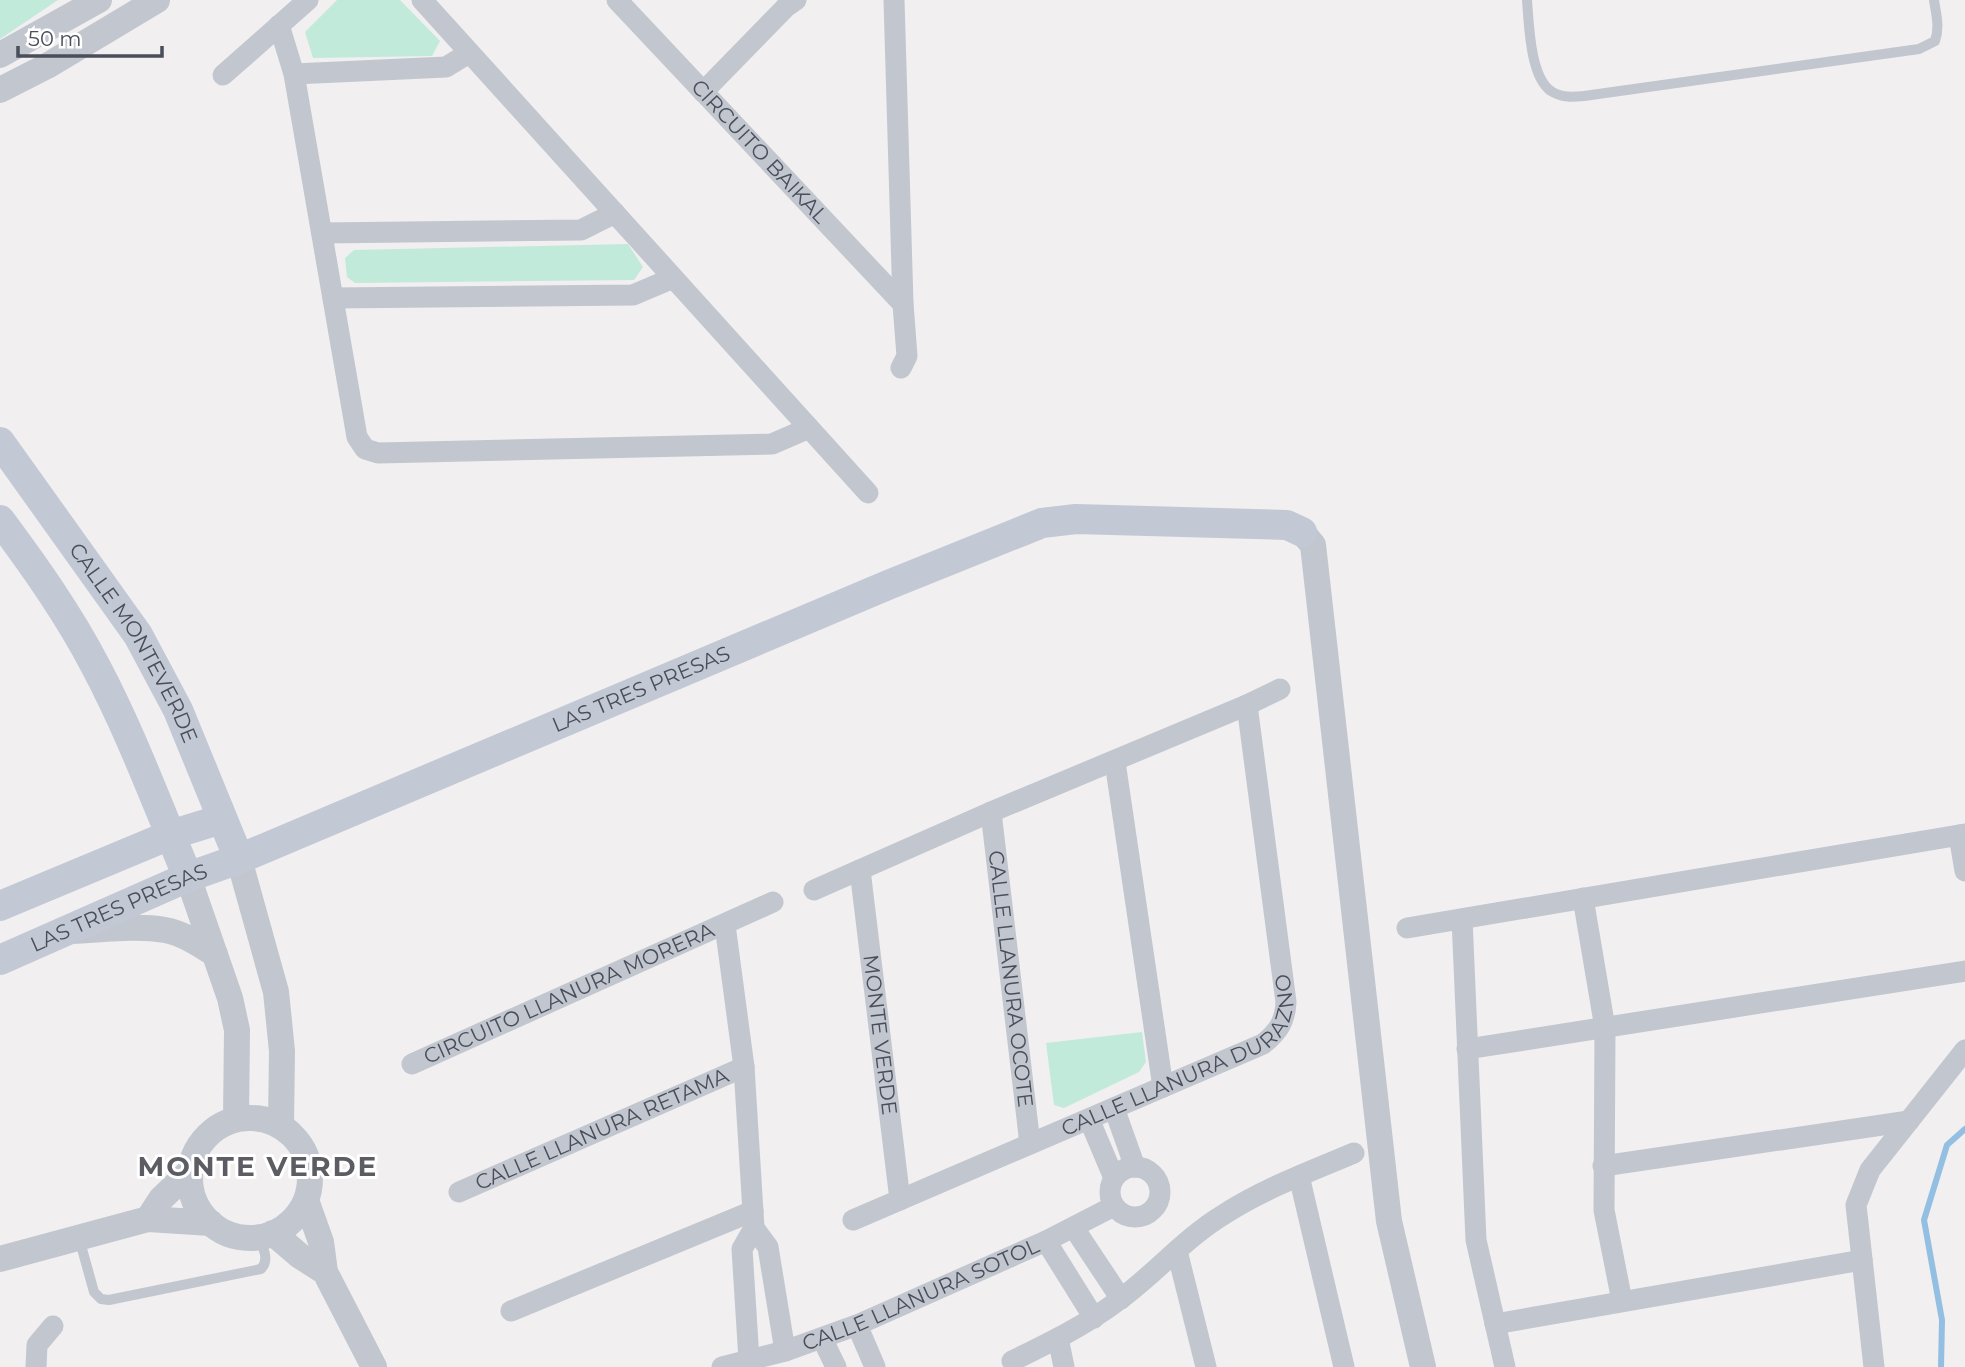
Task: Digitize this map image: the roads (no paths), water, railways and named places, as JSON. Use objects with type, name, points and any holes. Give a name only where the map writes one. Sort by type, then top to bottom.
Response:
[{"type":"main road","name":"CALLE MONTEVERDE","points":[[0,442],[138,635],[178,710],[239,859]]},
{"type":"main road","name":"LAS TRES PRESAS","points":[[0,960],[188,877],[239,859],[888,585],[1042,523],[1076,519],[1287,525],[1302,532]]},
{"type":"main road","name":"CALLE MONTEVERDE","points":[[0,520],[43,577],[96,666],[128,732],[188,877]]},
{"type":"main road","points":[[0,906],[170,835],[222,819]]},
{"type":"street","points":[[0,55],[99,0]]},
{"type":"street","points":[[0,90],[47,66],[157,0]]},
{"type":"street","points":[[223,75],[308,0]]},
{"type":"street","points":[[422,0],[868,493]]},
{"type":"street","name":"CIRCUITO BAIKAL","points":[[617,0],[903,304]]},
{"type":"street","points":[[703,92],[796,0]]},
{"type":"street","points":[[894,0],[907,356],[901,368]]},
{"type":"street","points":[[279,25],[294,74],[358,438],[365,449],[378,453],[772,444],[809,428]]},
{"type":"street","points":[[294,74],[446,67],[470,53]]},
{"type":"street","points":[[322,233],[581,230],[615,213]]},
{"type":"street","points":[[333,298],[633,295],[673,278]]},
{"type":"street","points":[[1302,532],[1313,545],[1389,1221],[1423,1367]]},
{"type":"street","points":[[814,890],[1280,689]]},
{"type":"street","name":"CALLE LLANURA DURAZNO","points":[[853,1220],[1263,1044],[1275,1035],[1282,1025],[1286,1002],[1247,705]]},
{"type":"street","points":[[1115,762],[1163,1087]]},
{"type":"street","name":"CALLE LLANURA OCOTE","points":[[991,812],[1030,1144]]},
{"type":"street","points":[[1407,928],[1962,834],[1965,871]]},
{"type":"street","points":[[239,859],[276,992],[282,1051],[281,1126]]},
{"type":"street","name":"MONTE VERDE","points":[[860,870],[900,1200]]},
{"type":"street","points":[[188,877],[230,998],[237,1030],[236,1119]]},
{"type":"street","points":[[1583,898],[1605,1028],[1604,1210],[1622,1301]]},
{"type":"street","name":"CIRCUITO LLANURA MORERA","points":[[412,1064],[773,902]]},
{"type":"street","points":[[1462,919],[1476,1240],[1505,1367]]},
{"type":"street","name":"CIRCUITO LLANURA MORERA","points":[[725,925],[744,1067],[754,1220],[768,1247],[785,1352]]},
{"type":"street","points":[[65,931],[143,928],[167,930],[215,954]]},
{"type":"street","points":[[1467,1049],[1965,971]]},
{"type":"street","points":[[1874,1367],[1856,1205],[1870,1170],[1965,1050]]},
{"type":"street","points":[[238,1053],[282,1051]]},
{"type":"street","name":"CALLE LLANURA RETAMA","points":[[458,1192],[744,1067]]},
{"type":"street","points":[[1114,1108],[1135,1167]]},
{"type":"street","points":[[236,1119],[267,1120],[281,1126],[294,1137],[304,1151],[309,1167],[310,1183],[299,1214],[287,1225],[266,1235],[242,1237],[225,1232],[211,1223],[198,1208],[191,1189],[191,1170],[196,1152],[205,1137],[236,1119]]},
{"type":"street","points":[[1089,1119],[1114,1178]]},
{"type":"street","points":[[1604,1166],[1909,1121]]},
{"type":"street","points":[[1012,1361],[1094,1318],[1121,1299],[1220,1216],[1254,1196],[1354,1153]]},
{"type":"street","points":[[1135,1167],[1143,1169],[1156,1180],[1160,1196],[1152,1211],[1136,1217],[1120,1213],[1114,1206],[1110,1192],[1114,1178],[1120,1172],[1135,1167]]},
{"type":"street","points":[[148,1219],[161,1199],[191,1170]]},
{"type":"street","points":[[1299,1176],[1344,1367]]},
{"type":"street","points":[[306,1200],[321,1242],[325,1272],[374,1367]]},
{"type":"street","name":"CALLE LLANURA SOTOL","points":[[722,1367],[785,1352],[857,1325],[1046,1241],[1114,1206]]},
{"type":"street","points":[[0,1259],[148,1219],[211,1223]]},
{"type":"street","points":[[511,1311],[754,1220]]},
{"type":"street","name":"CIRCUITO LLANURA MORERA","points":[[749,1360],[742,1250],[754,1220]]},
{"type":"street","points":[[1074,1228],[1121,1299]]},
{"type":"street","points":[[266,1235],[325,1272]]},
{"type":"street","points":[[1046,1241],[1094,1318]]},
{"type":"street","points":[[1177,1251],[1206,1367]]},
{"type":"street","points":[[1495,1324],[1862,1260]]},
{"type":"street","points":[[857,1325],[875,1367]]},
{"type":"street","points":[[36,1367],[37,1345],[53,1326]]},
{"type":"street","points":[[822,1338],[836,1367]]},
{"type":"street","points":[[1058,1338],[1064,1367]]},
{"type":"lane","points":[[1527,0],[1534,66],[1549,90],[1565,97],[1919,49],[1935,41],[1937,35],[1934,0]]},
{"type":"lane","points":[[79,1238],[94,1292],[101,1299],[109,1300],[261,1269],[266,1258],[266,1235]]},
{"type":"waterway","points":[[1941,1367],[1942,1320],[1924,1220],[1947,1145],[1965,1129]]},
{"type":"district","name":"MONTE VERDE","points":[[258,1166]]}]
